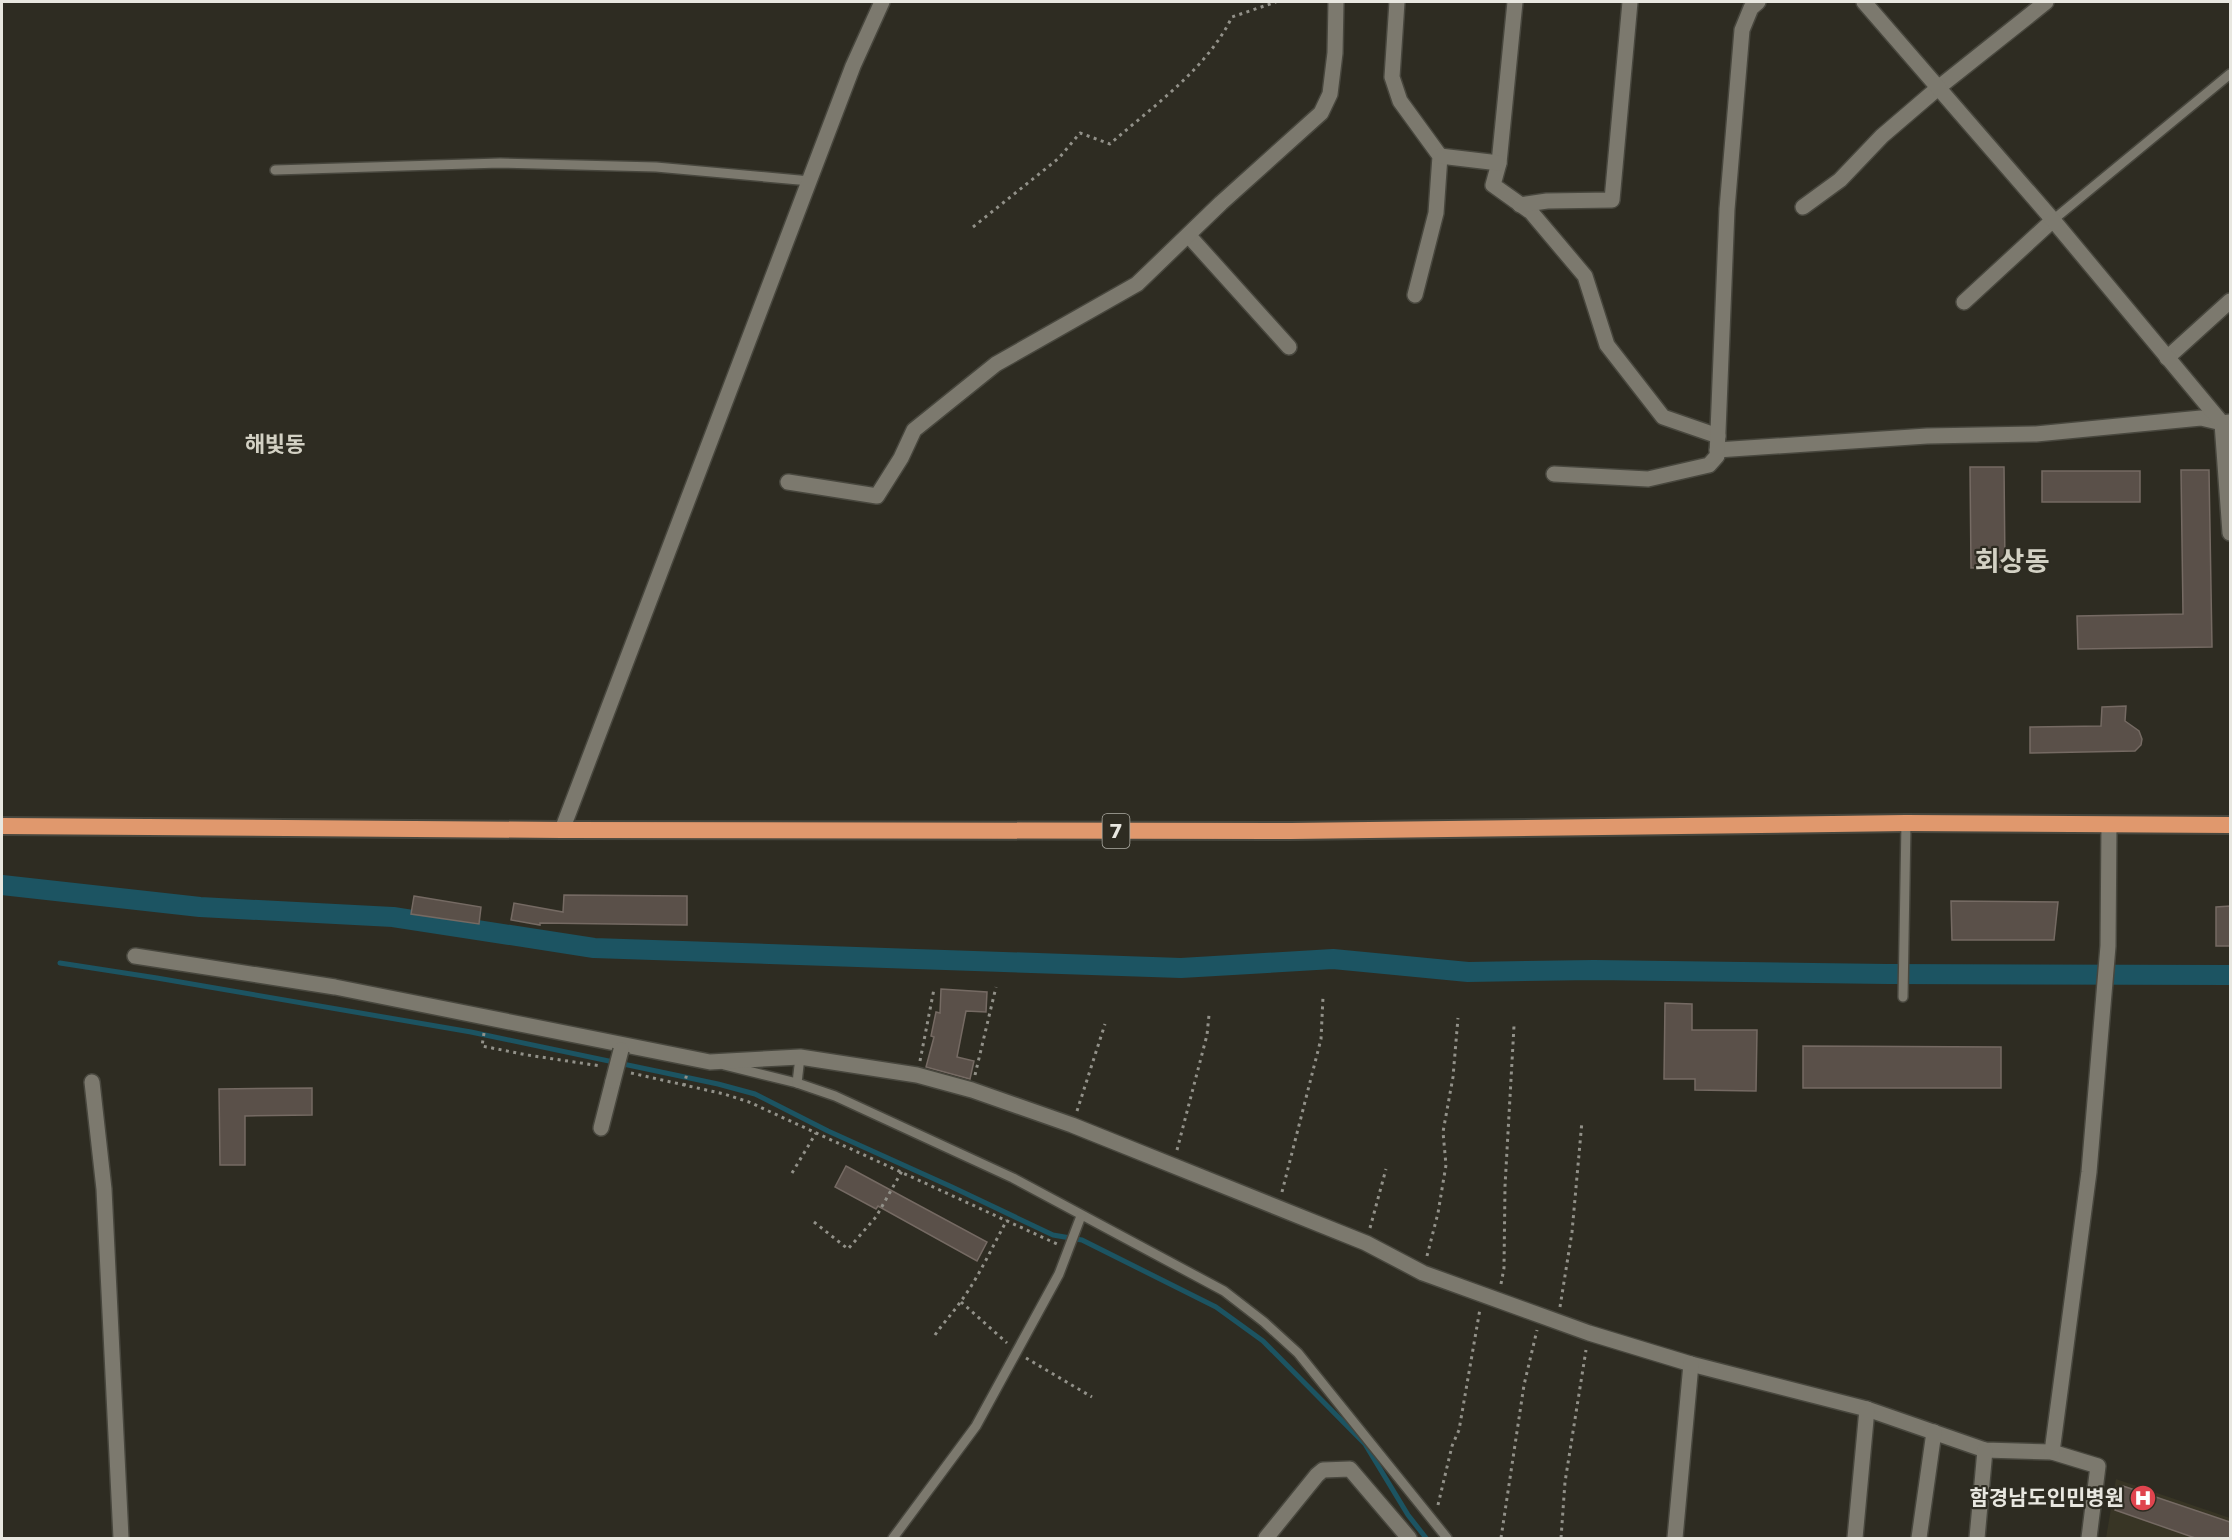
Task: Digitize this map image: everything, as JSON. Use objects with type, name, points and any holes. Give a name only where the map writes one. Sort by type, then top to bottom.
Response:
[{"type":"highway","name":"7","points":[[2,826],[562,830],[1291,831],[1906,824],[2230,825]]},
{"type":"street","points":[[562,830],[853,66],[882,2]]},
{"type":"street","points":[[788,482],[877,496],[901,458],[914,430],[996,364],[1137,284],[1221,203],[1321,113],[1330,94],[1335,53],[1336,2]]},
{"type":"street","points":[[1397,2],[1392,77],[1400,101],[1440,156],[1436,213],[1415,295]]},
{"type":"street","points":[[1515,2],[1499,163],[1493,185],[1531,212],[1585,276],[1607,345],[1663,417],[1717,443],[2036,434],[2201,418],[2226,423]]},
{"type":"street","points":[[1520,205],[1547,201],[1611,200],[1630,2]]},
{"type":"street","points":[[1554,474],[1648,479],[1708,465],[1717,456],[1727,209],[1742,30],[1750,8],[1758,2]]},
{"type":"street","points":[[1864,2],[2053,220],[2167,358],[2226,423],[2230,532]]},
{"type":"street","points":[[1803,207],[1840,180],[1882,136],[1938,87],[2046,2]]},
{"type":"street","points":[[1440,156],[1499,163]]},
{"type":"street","points":[[1964,302],[2053,220]]},
{"type":"street","points":[[1188,236],[1289,347]]},
{"type":"street","points":[[2167,358],[2230,301]]},
{"type":"street","points":[[2052,1452],[2089,1172],[2108,946],[2109,825]]},
{"type":"street","points":[[135,956],[335,987],[710,1062],[800,1057],[917,1075],[972,1090],[1072,1125],[1174,1165],[1366,1243],[1423,1273],[1589,1333],[1691,1364],[1868,1409],[1985,1450],[2052,1452],[2098,1466],[2090,1539]]},
{"type":"street","points":[[601,1128],[622,1046]]},
{"type":"street","points":[[92,1082],[104,1189],[121,1539]]},
{"type":"street","points":[[1675,1539],[1691,1364]]},
{"type":"street","points":[[1855,1539],[1868,1409]]},
{"type":"street","points":[[1919,1539],[1934,1432]]},
{"type":"street","points":[[1977,1539],[1985,1450]]},
{"type":"street","points":[[1266,1539],[1323,1470],[1350,1469],[1409,1539]]},
{"type":"lane","points":[[2053,220],[2230,74]]},
{"type":"lane","points":[[275,170],[500,163],[656,167],[810,181]]},
{"type":"lane","points":[[1903,997],[1906,824]]},
{"type":"lane","points":[[797,1083],[800,1057]]},
{"type":"lane","points":[[710,1062],[797,1083],[835,1096],[1013,1178],[1224,1291],[1280,1335],[1298,1353],[1446,1539]]},
{"type":"lane","points":[[893,1539],[972,1432],[1059,1274],[1081,1216]]},
{"type":"path","points":[[973,227],[1059,158],[1080,134],[1110,144],[1201,63],[1225,31],[1232,17],[1276,2]]},
{"type":"path","points":[[972,1090],[996,987]]},
{"type":"path","points":[[917,1075],[934,989]]},
{"type":"path","points":[[1278,1209],[1321,1039],[1323,997]]},
{"type":"path","points":[[1174,1165],[1207,1035],[1209,1015]]},
{"type":"path","points":[[1423,1273],[1438,1213],[1446,1166],[1443,1132],[1453,1077],[1458,1018]]},
{"type":"path","points":[[1072,1125],[1105,1024]]},
{"type":"path","points":[[1498,1301],[1504,1269],[1505,1186],[1514,1026]]},
{"type":"path","points":[[484,1029],[482,1046],[603,1066]]},
{"type":"path","points":[[684,1086],[688,1069]]},
{"type":"path","points":[[627,1072],[724,1094],[748,1102],[1069,1249]]},
{"type":"path","points":[[1557,1321],[1572,1232],[1582,1121]]},
{"type":"path","points":[[792,1173],[816,1133]]},
{"type":"path","points":[[1366,1243],[1386,1169]]},
{"type":"path","points":[[814,1222],[848,1249],[876,1217],[902,1171]]},
{"type":"path","points":[[935,1335],[948,1315],[961,1302],[1007,1220]]},
{"type":"path","points":[[1430,1520],[1439,1502],[1452,1446],[1459,1430],[1469,1362],[1483,1296]]},
{"type":"path","points":[[1501,1539],[1524,1385],[1540,1315]]},
{"type":"path","points":[[1561,1539],[1565,1482],[1589,1333]]},
{"type":"shaded area","name":"함경남도인민병원","points":[[2116,1479],[2230,1518],[2230,1538],[2106,1538]]},
{"type":"building","points":[[1970,467],[2004,467],[2005,567],[1971,568]]},
{"type":"building","points":[[2181,470],[2209,470],[2212,647],[2078,649],[2077,616],[2183,614]]},
{"type":"building","points":[[2042,471],[2140,471],[2140,502],[2042,502]]},
{"type":"building","points":[[2126,706],[2125,721],[2139,731],[2142,739],[2141,745],[2135,751],[2030,753],[2030,727],[2101,726],[2102,707]]},
{"type":"building","points":[[564,895],[687,896],[687,925],[540,923],[540,925],[511,920],[514,903],[563,912]]},
{"type":"building","points":[[414,896],[481,907],[479,924],[411,914]]},
{"type":"building","points":[[1951,901],[2058,902],[2054,940],[1952,940]]},
{"type":"building","points":[[2230,906],[2230,946],[2216,946],[2216,907]]},
{"type":"building","points":[[941,989],[987,992],[986,1012],[966,1011],[957,1057],[974,1061],[970,1079],[926,1067],[934,1037],[931,1036],[936,1012],[940,1013]]},
{"type":"building","points":[[1665,1003],[1692,1004],[1692,1030],[1757,1030],[1756,1091],[1695,1090],[1695,1079],[1664,1079]]},
{"type":"building","points":[[1803,1046],[2001,1047],[2001,1088],[1803,1088]]},
{"type":"building","points":[[312,1088],[312,1115],[245,1116],[245,1165],[220,1165],[219,1089]]},
{"type":"building","points":[[846,1166],[987,1242],[977,1261],[878,1206],[876,1209],[835,1187]]},
{"type":"building","points":[[2123,1486],[2230,1522],[2230,1539],[2198,1539],[2115,1510]]},
{"type":"waterway","points":[[2,885],[200,907],[393,917],[594,948],[1181,968],[1333,959],[1468,972],[1594,970],[2230,975]]},
{"type":"waterway","points":[[60,963],[471,1032],[718,1084],[755,1094],[828,1131],[1053,1235],[1082,1240],[1216,1307],[1263,1341],[1365,1444],[1408,1515],[1426,1538]]},
{"type":"place","name":"함경남도인민병원","points":[[2143,1498]]},
{"type":"district","name":"해빛동","points":[[275,444]]},
{"type":"district","name":"회상동","points":[[2012,561]]}]
